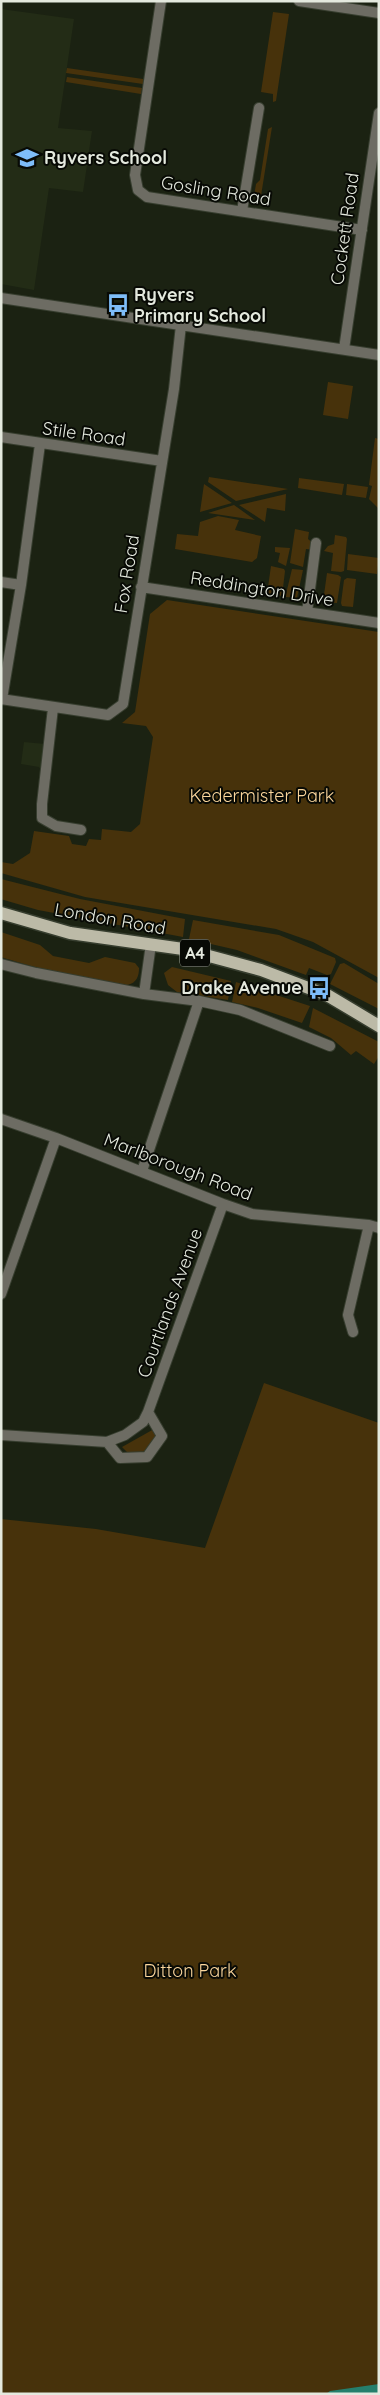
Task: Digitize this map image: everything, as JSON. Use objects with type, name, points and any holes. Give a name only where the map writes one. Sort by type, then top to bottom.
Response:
[{"type":"main road","name":"London Road","points":[[1,913],[70,933],[183,949],[261,970],[326,995],[379,1026]]},
{"type":"street","name":"Gosling Road","points":[[161,1],[136,175],[138,190],[147,197],[362,230]]},
{"type":"street","points":[[299,1],[379,13]]},
{"type":"street","points":[[242,211],[259,108]]},
{"type":"street","name":"Cockett Road","points":[[344,349],[379,113]]},
{"type":"street","points":[[1,298],[379,355]]},
{"type":"street","name":"Fox Road","points":[[1,699],[108,715],[123,704],[182,325]]},
{"type":"street","name":"Stile Road","points":[[1,437],[162,461]]},
{"type":"street","points":[[1,699],[22,585],[40,444]]},
{"type":"street","points":[[308,612],[316,543]]},
{"type":"street","points":[[1,582],[22,585]]},
{"type":"street","name":"Reddington Drive","points":[[141,587],[379,623]]},
{"type":"street","points":[[53,708],[42,818],[56,826],[82,830]]},
{"type":"street","points":[[144,994],[151,944]]},
{"type":"street","points":[[1,964],[36,973],[144,994],[199,1001],[240,1010],[330,1046]]},
{"type":"street","points":[[142,1171],[199,1001]]},
{"type":"street","name":"Marlborough Road","points":[[1,1119],[56,1138],[252,1214],[374,1226]]},
{"type":"street","points":[[1,1294],[56,1138]]},
{"type":"street","name":"Courtlands Avenue","points":[[1,1435],[107,1442],[125,1436],[143,1422],[223,1204]]},
{"type":"street","points":[[353,1332],[348,1315],[374,1226]]},
{"type":"street","points":[[107,1442],[120,1458],[148,1457],[162,1436],[148,1412]]},
{"type":"shaded area","name":"Ryvers School","points":[[1,9],[74,19],[58,128],[92,131],[83,192],[49,188],[34,290],[1,284]]},
{"type":"shaded area","points":[[24,742],[45,744],[41,771],[39,767],[21,764]]},
{"type":"green space","points":[[273,12],[289,14],[276,101],[273,102],[273,94],[261,92]]},
{"type":"green space","points":[[67,68],[143,79],[143,84],[66,73]]},
{"type":"green space","points":[[67,77],[142,88],[141,94],[66,82]]},
{"type":"green space","points":[[272,127],[260,202],[254,196],[256,184],[260,180],[268,129]]},
{"type":"green space","points":[[328,382],[353,386],[348,419],[323,415]]},
{"type":"green space","points":[[375,438],[379,439],[379,509],[369,499],[372,486],[369,485]]},
{"type":"green space","points":[[209,477],[288,489],[236,501],[208,482]]},
{"type":"green space","points":[[299,478],[344,484],[342,495],[298,488]]},
{"type":"green space","points":[[204,484],[232,503],[200,512]]},
{"type":"green space","points":[[347,484],[368,487],[366,498],[346,495]]},
{"type":"green space","points":[[286,494],[285,511],[267,508],[265,522],[239,505]]},
{"type":"green space","points":[[234,505],[255,520],[208,513]]},
{"type":"green space","points":[[218,516],[239,520],[235,530],[261,536],[257,558],[252,562],[175,549],[177,534],[198,536],[200,522]]},
{"type":"green space","points":[[295,529],[309,532],[308,539],[314,544],[315,550],[306,549],[303,567],[290,563]]},
{"type":"green space","points":[[335,535],[346,537],[347,539],[344,571],[341,572],[331,571],[333,553],[324,551],[328,546],[334,544]]},
{"type":"green space","points":[[275,547],[290,548],[286,566],[278,562],[280,553],[275,552]]},
{"type":"green space","points":[[348,554],[379,558],[377,574],[347,570]]},
{"type":"green space","points":[[271,566],[284,569],[285,571],[282,596],[267,594]]},
{"type":"green space","points":[[292,569],[303,570],[297,598],[286,597]]},
{"type":"green space","points":[[327,573],[341,577],[337,603],[323,602]]},
{"type":"green space","points":[[347,578],[356,579],[353,607],[342,606],[341,603],[344,580]]},
{"type":"green space","name":"Kedermister Park","points":[[167,600],[379,632],[379,978],[313,942],[276,929],[85,897],[1,873],[1,862],[13,864],[30,853],[34,831],[69,836],[72,844],[86,846],[89,839],[101,840],[102,829],[131,832],[140,824],[153,737],[146,726],[122,723],[135,712],[150,614]]},
{"type":"green space","points":[[1,879],[80,899],[185,919],[183,937],[38,910],[4,900],[1,899]]},
{"type":"green space","points":[[193,920],[279,935],[335,958],[336,962],[331,974],[327,975],[309,968],[306,975],[237,950],[189,939]]},
{"type":"green space","points":[[1,932],[40,945],[53,956],[89,963],[105,957],[135,963],[139,968],[138,976],[133,983],[117,985],[66,975],[1,957]]},
{"type":"green space","points":[[344,963],[379,984],[379,1009],[330,984],[340,964]]},
{"type":"green space","points":[[172,967],[231,981],[228,1000],[177,992],[168,985],[164,973]]},
{"type":"green space","points":[[236,982],[310,1006],[302,1023],[258,1008],[232,1002]]},
{"type":"green space","points":[[313,1008],[379,1042],[379,1056],[374,1064],[356,1051],[351,1055],[331,1038],[309,1027]]},
{"type":"green space","name":"Ditton Park","points":[[264,1383],[379,1423],[379,2394],[1,2394],[1,1519],[96,1529],[205,1548]]},
{"type":"green space","points":[[154,1429],[157,1445],[152,1452],[131,1456],[122,1447]]},
{"type":"water","points":[[379,2384],[379,2394],[326,2394],[330,2391]]},
{"type":"place","name":"Ryvers School","points":[[27,158]]},
{"type":"place","name":"Ryvers Primary School","points":[[118,305]]},
{"type":"place","name":"Drake Avenue","points":[[319,988]]}]
